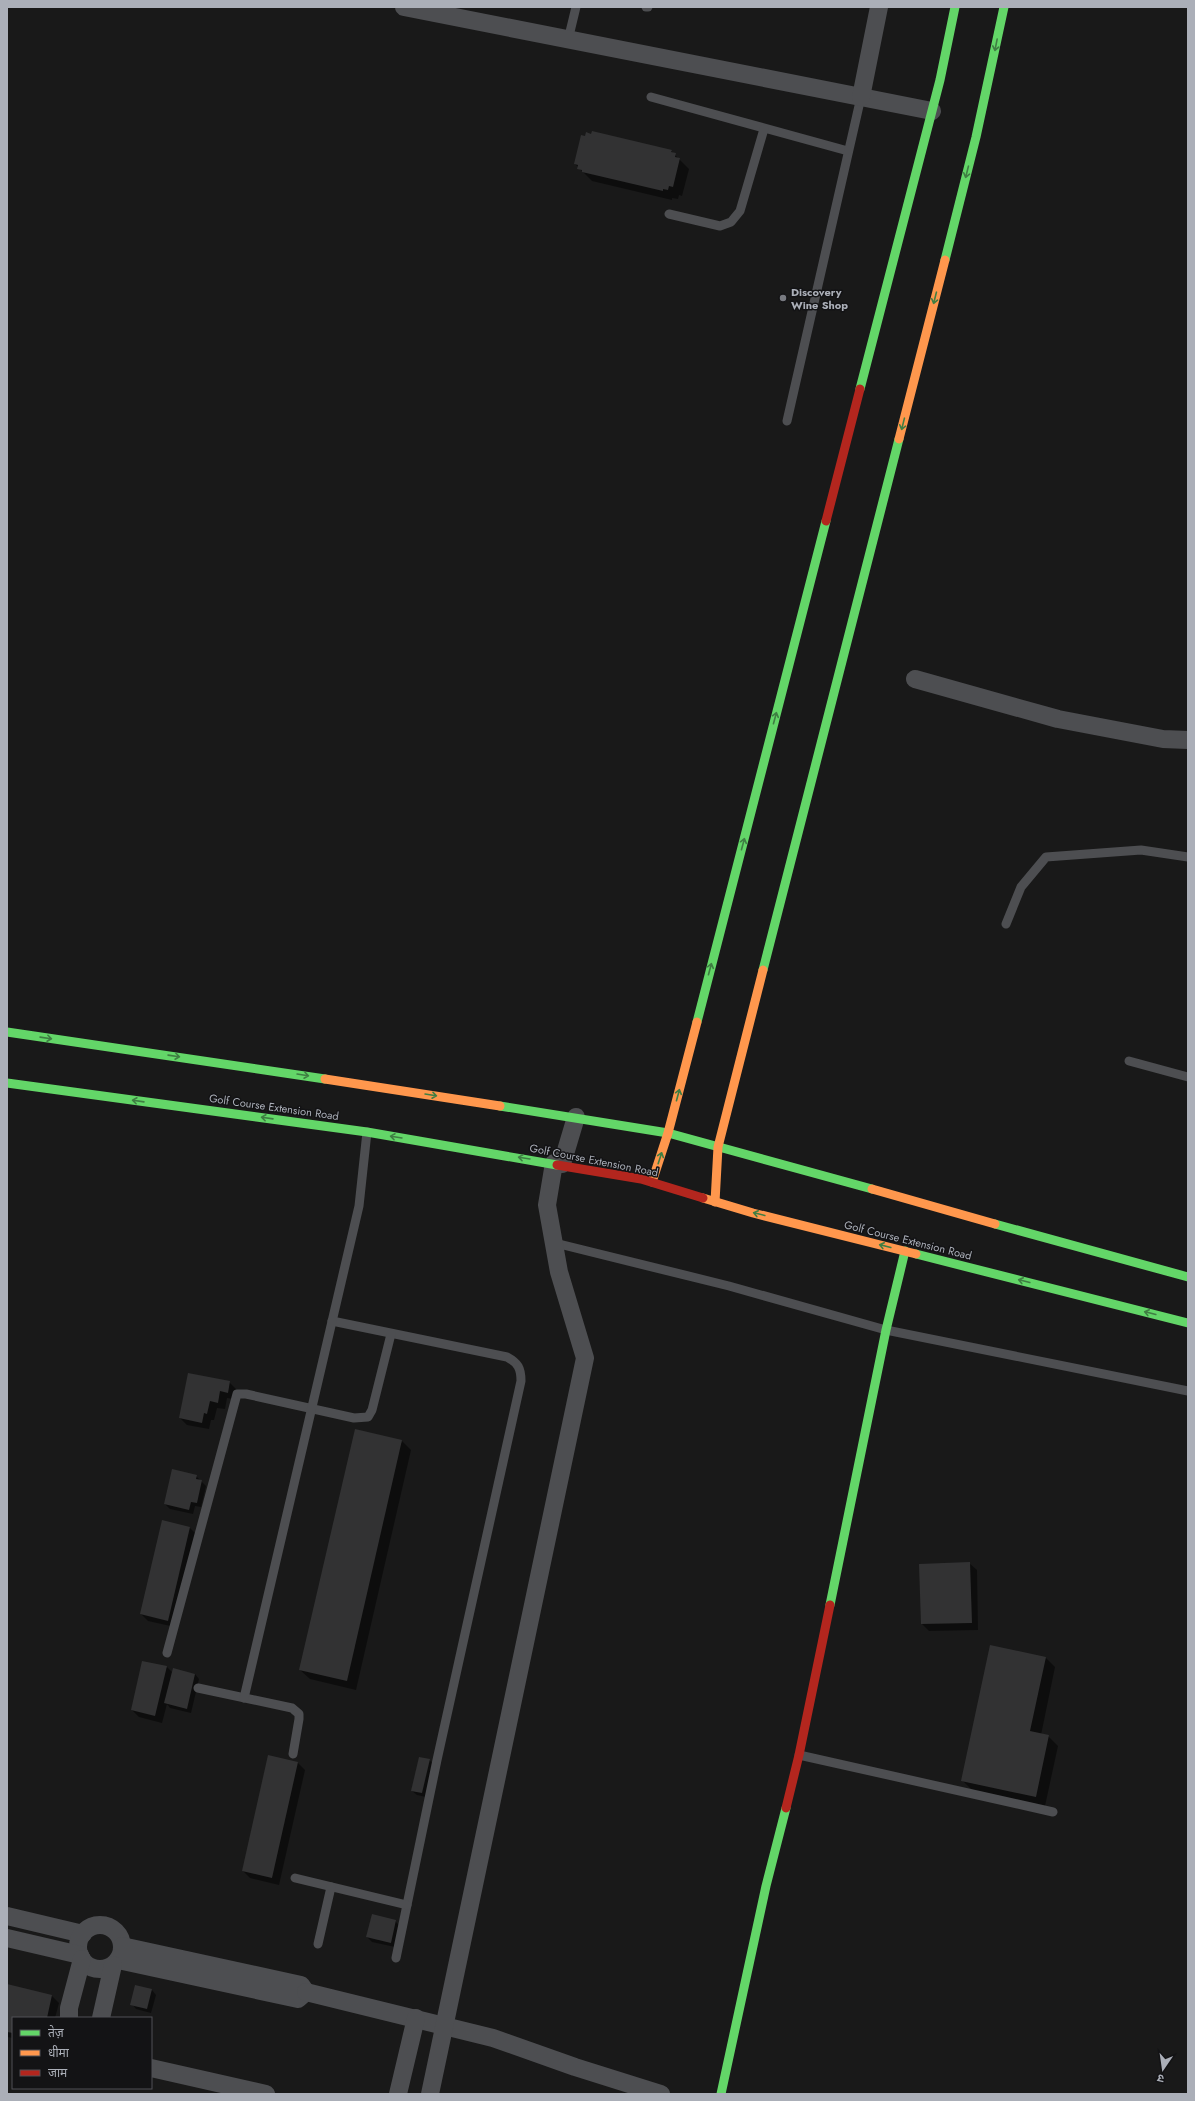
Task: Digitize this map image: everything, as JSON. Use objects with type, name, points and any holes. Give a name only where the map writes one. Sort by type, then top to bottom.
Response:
[{"type":"street","points":[[404,7],[932,111]]},
{"type":"street","points":[[860,97],[879,7]]},
{"type":"street","points":[[652,1182],[668,1133],[940,80],[955,7]]},
{"type":"street","points":[[715,1202],[718,1147],[974,145],[1004,7]]},
{"type":"street","points":[[915,679],[1058,719],[1163,739],[1188,740]]},
{"type":"street","points":[[7,1032],[668,1133],[1188,1276]]},
{"type":"street","name":"Golf Course Extension Road","points":[[7,1083],[367,1132],[558,1164],[652,1182],[715,1202],[1188,1323]]},
{"type":"street","points":[[430,2094],[585,1358],[559,1272],[555,1243],[547,1206],[558,1164],[576,1118]]},
{"type":"street","points":[[721,2094],[766,1886],[799,1754],[886,1330],[905,1251]]},
{"type":"street","points":[[7,1916],[83,1934]]},
{"type":"street","points":[[69,2017],[69,2008],[81,1957],[78,1946],[83,1934],[96,1926],[103,1926],[116,1932],[118,1957],[101,2017]]},
{"type":"street","points":[[7,1938],[81,1957],[92,1968],[99,1969],[118,1957],[300,1985],[306,1992],[493,2038],[575,2067],[661,2094]]},
{"type":"street","points":[[398,2094],[416,2018]]},
{"type":"street","points":[[152,2068],[266,2094]]},
{"type":"lane","points":[[568,40],[576,7]]},
{"type":"lane","points":[[787,421],[860,97]]},
{"type":"lane","points":[[651,98],[848,151]]},
{"type":"lane","points":[[668,214],[720,226],[731,222],[740,211],[764,129]]},
{"type":"lane","points":[[1006,924],[1021,886],[1046,857],[1141,850],[1188,857]]},
{"type":"lane","points":[[1129,1061],[1188,1077]]},
{"type":"lane","points":[[244,1698],[359,1206],[367,1132]]},
{"type":"lane","points":[[555,1243],[729,1286],[886,1330],[1188,1391]]},
{"type":"lane","points":[[332,1321],[507,1357],[516,1362],[521,1370],[521,1381],[396,1958]]},
{"type":"lane","points":[[167,1653],[237,1394],[246,1394],[354,1418],[368,1417],[372,1410],[390,1334]]},
{"type":"lane","points":[[198,1688],[292,1708],[299,1714],[293,1754]]},
{"type":"lane","points":[[799,1754],[1053,1812]]},
{"type":"lane","points":[[295,1878],[407,1905]]},
{"type":"lane","points":[[318,1944],[331,1887]]},
{"type":"building","points":[[592,131],[672,150],[671,152],[676,153],[675,157],[680,158],[673,187],[669,186],[668,190],[663,189],[663,191],[582,172],[582,170],[577,169],[578,165],[574,164],[581,135],[585,136],[586,132],[591,134]]},
{"type":"building","points":[[188,1373],[230,1381],[228,1393],[220,1391],[218,1403],[210,1401],[207,1414],[204,1413],[202,1423],[179,1418]]},
{"type":"building","points":[[355,1429],[402,1440],[347,1681],[299,1670]]},
{"type":"building","points":[[172,1469],[197,1475],[196,1479],[202,1480],[197,1503],[191,1502],[189,1510],[164,1504]]},
{"type":"building","points":[[162,1520],[190,1527],[168,1621],[140,1614]]},
{"type":"building","points":[[970,1562],[972,1623],[921,1624],[919,1564]]},
{"type":"building","points":[[990,1645],[1046,1657],[1030,1731],[1049,1735],[1036,1797],[961,1781]]},
{"type":"building","points":[[142,1661],[167,1666],[155,1716],[131,1710]]},
{"type":"building","points":[[173,1668],[195,1674],[187,1709],[164,1703]]},
{"type":"building","points":[[268,1755],[298,1762],[272,1878],[242,1871]]},
{"type":"building","points":[[419,1757],[430,1759],[422,1793],[411,1791]]},
{"type":"building","points":[[372,1914],[396,1920],[391,1943],[366,1937]]},
{"type":"building","points":[[7,1984],[52,1995],[47,2017],[12,2017],[12,2033],[7,2032]]},
{"type":"building","points":[[135,1985],[152,1989],[147,2009],[130,2005]]},
{"type":"traffic: fast","points":[[860,389],[940,80],[955,7]]},
{"type":"traffic: fast","points":[[945,260],[976,137],[1004,7]]},
{"type":"traffic: fast","points":[[763,970],[899,439]]},
{"type":"traffic: fast","points":[[697,1022],[826,521]]},
{"type":"traffic: fast","points":[[7,1032],[325,1079]]},
{"type":"traffic: fast","points":[[7,1083],[367,1132],[557,1165]]},
{"type":"traffic: fast","points":[[500,1106],[668,1133],[872,1189]]},
{"type":"traffic: fast","points":[[995,1224],[1188,1277]]},
{"type":"traffic: fast","points":[[830,1605],[886,1330],[905,1251]]},
{"type":"traffic: fast","points":[[916,1254],[1188,1323]]},
{"type":"traffic: fast","points":[[721,2094],[766,1886],[786,1808]]},
{"type":"traffic: slow","points":[[899,439],[945,260]]},
{"type":"traffic: slow","points":[[715,1202],[718,1147],[763,970]]},
{"type":"traffic: slow","points":[[652,1182],[668,1133],[697,1022]]},
{"type":"traffic: slow","points":[[325,1079],[500,1106]]},
{"type":"traffic: slow","points":[[872,1189],[995,1224]]},
{"type":"traffic: slow","points":[[703,1198],[753,1213],[916,1254]]},
{"type":"traffic: jam","points":[[826,521],[860,389]]},
{"type":"traffic: jam","points":[[557,1165],[641,1179],[703,1198]]},
{"type":"traffic: jam","points":[[786,1808],[799,1755],[830,1605]]},
{"type":"place","name":"Discovery Wine Shop","points":[[783,298]]}]
